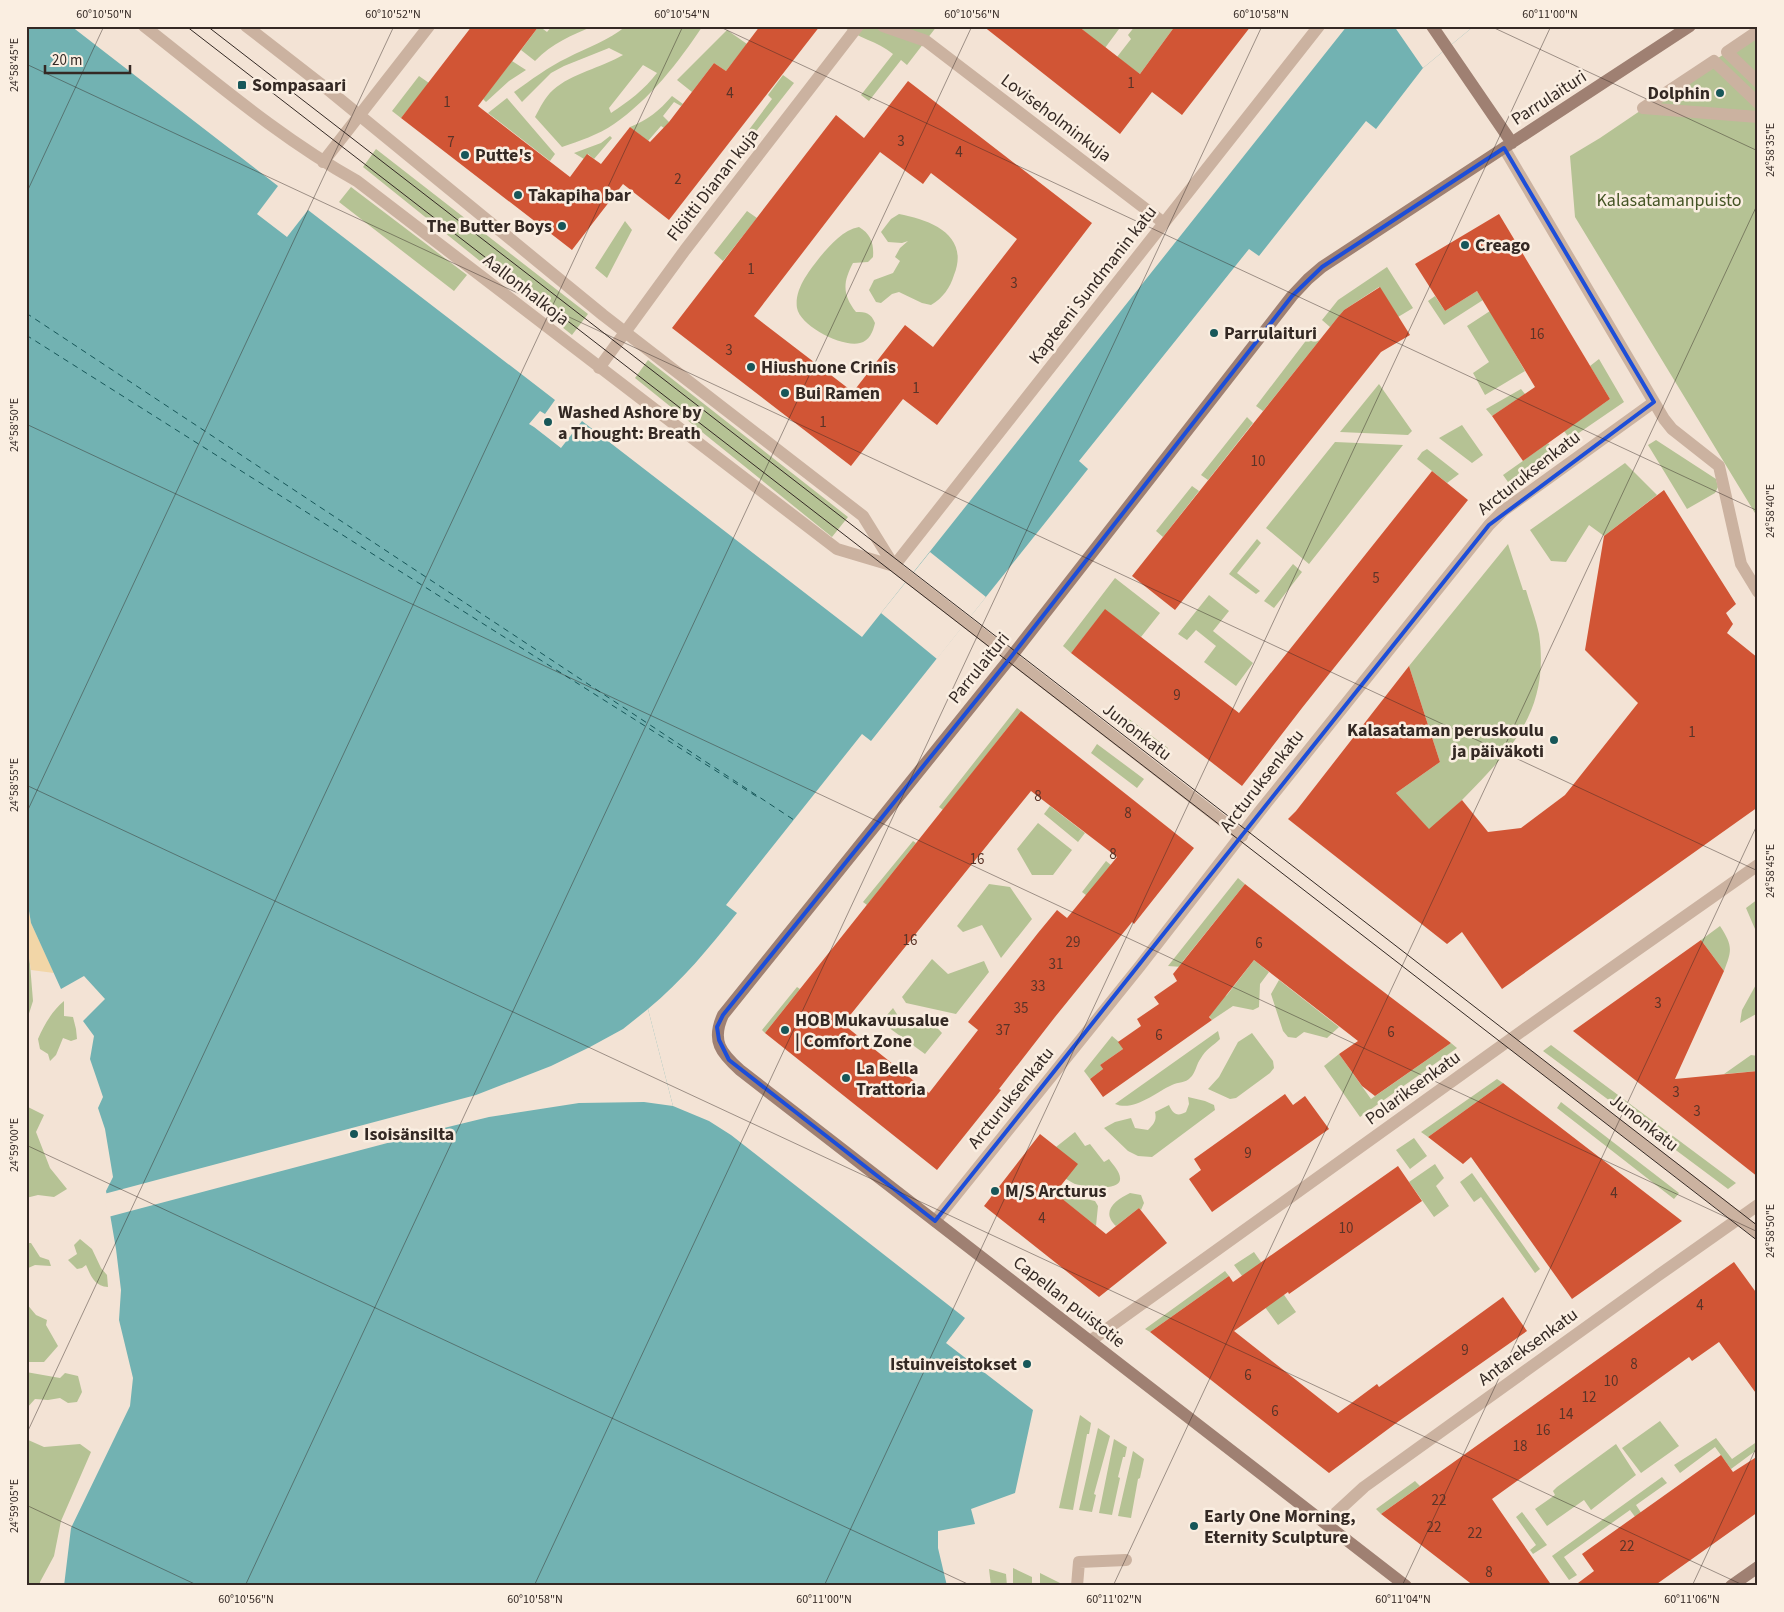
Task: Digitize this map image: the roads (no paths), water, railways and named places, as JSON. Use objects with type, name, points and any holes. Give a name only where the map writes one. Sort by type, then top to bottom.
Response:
[{"type":"street","name":"Aallonhalkoja","points":[[144,26],[293,141],[357,181],[837,549],[894,566],[1011,657]]},
{"type":"street","name":"Aallonhalkoja","points":[[246,26],[359,115],[626,333],[863,516],[894,566]]},
{"type":"street","points":[[324,162],[429,26]]},
{"type":"street","name":"Flöitti Dianan kuja","points":[[599,368],[685,250],[858,26]]},
{"type":"street","name":"Loviseholminkuja","points":[[883,26],[931,44],[1164,224]]},
{"type":"street","points":[[921,26],[931,44]]},
{"type":"street","name":"Kapteeni Sundmanin katu","points":[[894,566],[1319,26]]},
{"type":"street","points":[[1432,26],[1508,146],[1654,402],[1672,429],[1719,466],[1741,564],[1758,592]]},
{"type":"street","name":"Parrulaituri","points":[[718,1040],[717,1027],[723,1015],[1011,657],[1292,296],[1308,279],[1322,267],[1690,26]]},
{"type":"street","points":[[1758,31],[1728,52],[1758,82]]},
{"type":"street","points":[[1758,103],[1714,61],[1643,108],[1758,117]]},
{"type":"street","name":"Arcturuksenkatu","points":[[935,1221],[1489,524],[1503,511],[1654,402]]},
{"type":"street","name":"Junonkatu","points":[[1011,657],[1242,836]]},
{"type":"street","name":"Polariksenkatu","points":[[1090,1341],[1508,1041],[1758,865]]},
{"type":"street","name":"Capellan puistotie","points":[[718,1040],[722,1051],[740,1070],[1406,1586]]},
{"type":"street","name":"Junonkatu","points":[[1508,1041],[1758,1233]]},
{"type":"street","name":"Antareksenkatu","points":[[1325,1523],[1364,1486],[1758,1205]]},
{"type":"street","points":[[1078,1586],[1079,1562],[1126,1560]]},
{"type":"street","points":[[1732,1586],[1758,1567]]},
{"type":"water","points":[[26,26],[71,26],[278,186],[257,214],[287,237],[308,210],[555,400],[545,414],[540,411],[529,424],[561,448],[582,421],[862,637],[1347,26],[1474,26],[1423,68],[1376,129],[1366,121],[1259,256],[1249,249],[1079,461],[1088,469],[871,741],[862,734],[726,905],[737,913],[684,976],[648,1009],[673,1106],[709,1121],[731,1135],[965,1318],[946,1343],[1033,1410],[1015,1493],[971,1509],[975,1524],[938,1531],[938,1548],[947,1586],[64,1586],[71,1528],[130,1406],[133,1378],[119,1320],[121,1290],[106,1191],[113,1177],[105,1129],[98,1108],[103,1097],[90,1059],[94,1036],[83,1021],[105,999],[84,976],[61,989],[31,923],[26,893]]},
{"type":"tram line","points":[[186,26],[1758,1241]]},
{"type":"tram line","points":[[207,26],[1758,1226]]},
{"type":"place","name":"Sompasaari","points":[[242,85]]},
{"type":"place","name":"Dolphin","points":[[1720,93]]},
{"type":"place","name":"Putte's","points":[[465,155]]},
{"type":"place","name":"Takapiha bar","points":[[518,195]]},
{"type":"place","name":"The Butter Boys","points":[[562,226]]},
{"type":"place","name":"Creago","points":[[1465,245]]},
{"type":"place","name":"Parrulaituri","points":[[1214,333]]},
{"type":"place","name":"Hiushuone Crinis","points":[[751,367]]},
{"type":"place","name":"Bui Ramen","points":[[785,393]]},
{"type":"place","name":"Washed Ashore by a Thought: Breath","points":[[548,422]]},
{"type":"place","name":"Kalasataman peruskoulu ja päiväkoti","points":[[1554,740]]},
{"type":"place","name":"HOB Mukavuusalue | Comfort Zone","points":[[785,1030]]},
{"type":"place","name":"La Bella Trattoria","points":[[846,1078]]},
{"type":"place","name":"Isoisänsilta","points":[[354,1134]]},
{"type":"place","name":"M/S Arcturus","points":[[995,1191]]},
{"type":"place","name":"Istuinveistokset","points":[[1027,1364]]},
{"type":"place","name":"Early One Morning, Eternity Sculpture","points":[[1194,1526]]},
{"type":"park label","name":"Kalasatamanpuisto","points":[[1669,200]]}]
